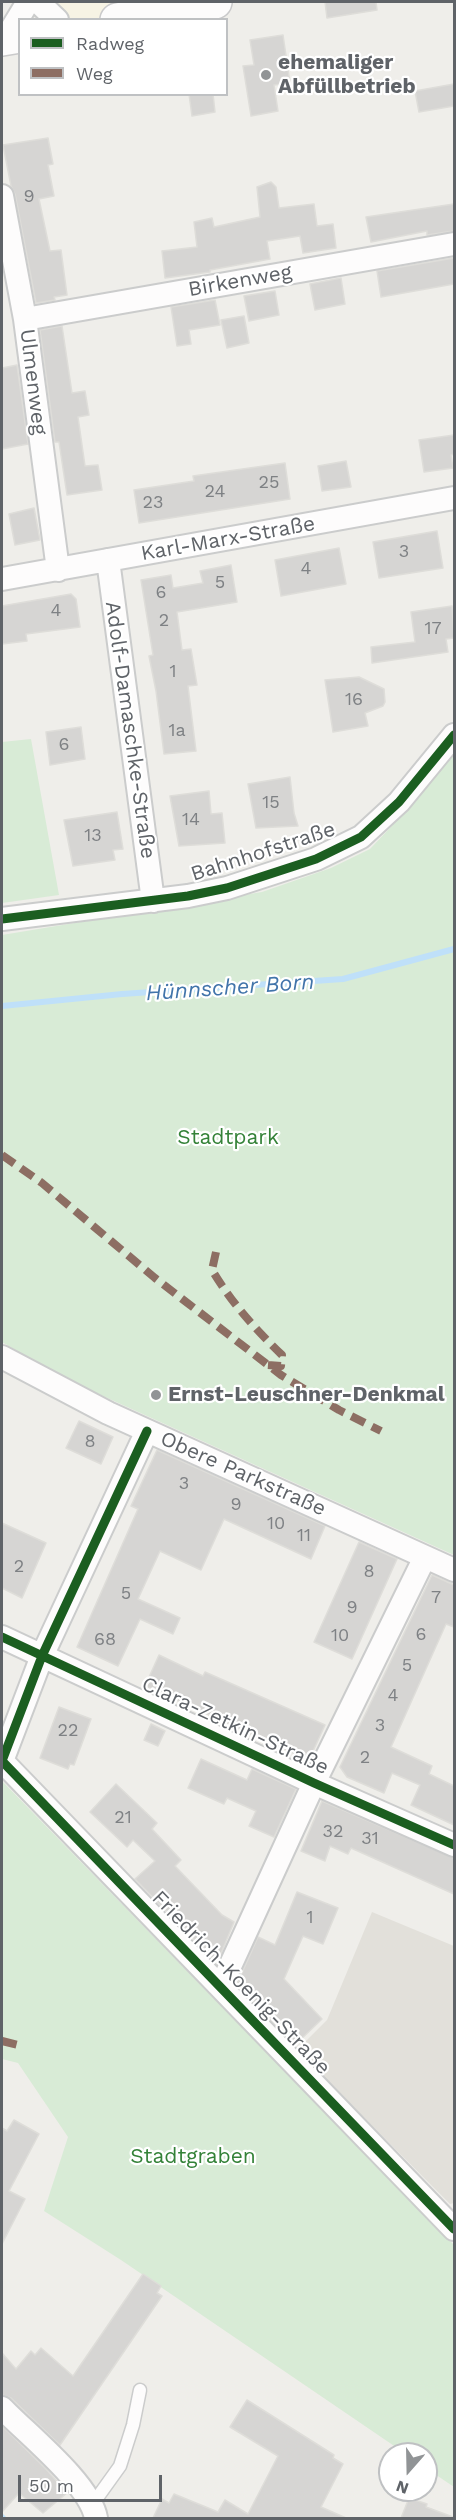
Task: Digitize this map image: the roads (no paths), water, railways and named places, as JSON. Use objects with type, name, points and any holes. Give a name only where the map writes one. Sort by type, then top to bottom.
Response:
[{"type":"main road","points":[[128,18],[215,2]]},
{"type":"street","points":[[19,18],[28,2]]},
{"type":"street","points":[[38,2],[55,18]]},
{"type":"street","points":[[9,37],[18,20]]},
{"type":"street","name":"Ulmenweg","points":[[2,196],[25,319],[58,570]]},
{"type":"street","name":"Birkenweg","points":[[25,319],[454,244]]},
{"type":"street","name":"Karl-Marx-Straße","points":[[2,579],[454,498]]},
{"type":"street","name":"Adolf-Damaschke-Straße","points":[[108,560],[153,901]]},
{"type":"street","name":"Bahnhofstraße","points":[[2,919],[153,901],[227,888],[316,859],[361,837],[399,802],[454,735]]},
{"type":"street","name":"Obere Parkstraße","points":[[2,1357],[147,1431],[454,1570]]},
{"type":"street","points":[[2,1761],[42,1656],[147,1431]]},
{"type":"street","points":[[220,1986],[314,1783],[425,1557]]},
{"type":"street","name":"Clara-Zetkin-Straße","points":[[2,1637],[314,1783],[454,1845]]},
{"type":"street","name":"Friedrich-Koenig-Straße","points":[[2,1761],[454,2229]]},
{"type":"street","points":[[2,2409],[74,2481],[94,2512]]},
{"type":"lane","points":[[94,2512],[120,2466],[133,2425],[140,2390]]},
{"type":"waterway","name":"Hünnscher Born","points":[[2,1006],[122,994],[343,979],[454,949]]},
{"type":"place","name":"ehemaliger Abfüllbetrieb","points":[[266,75]]},
{"type":"place","name":"Ernst-Leuschner-Denkmal","points":[[156,1395]]},
{"type":"park label","name":"Stadtpark","points":[[228,1138]]},
{"type":"park label","name":"Stadtgraben","points":[[193,2157]]}]
